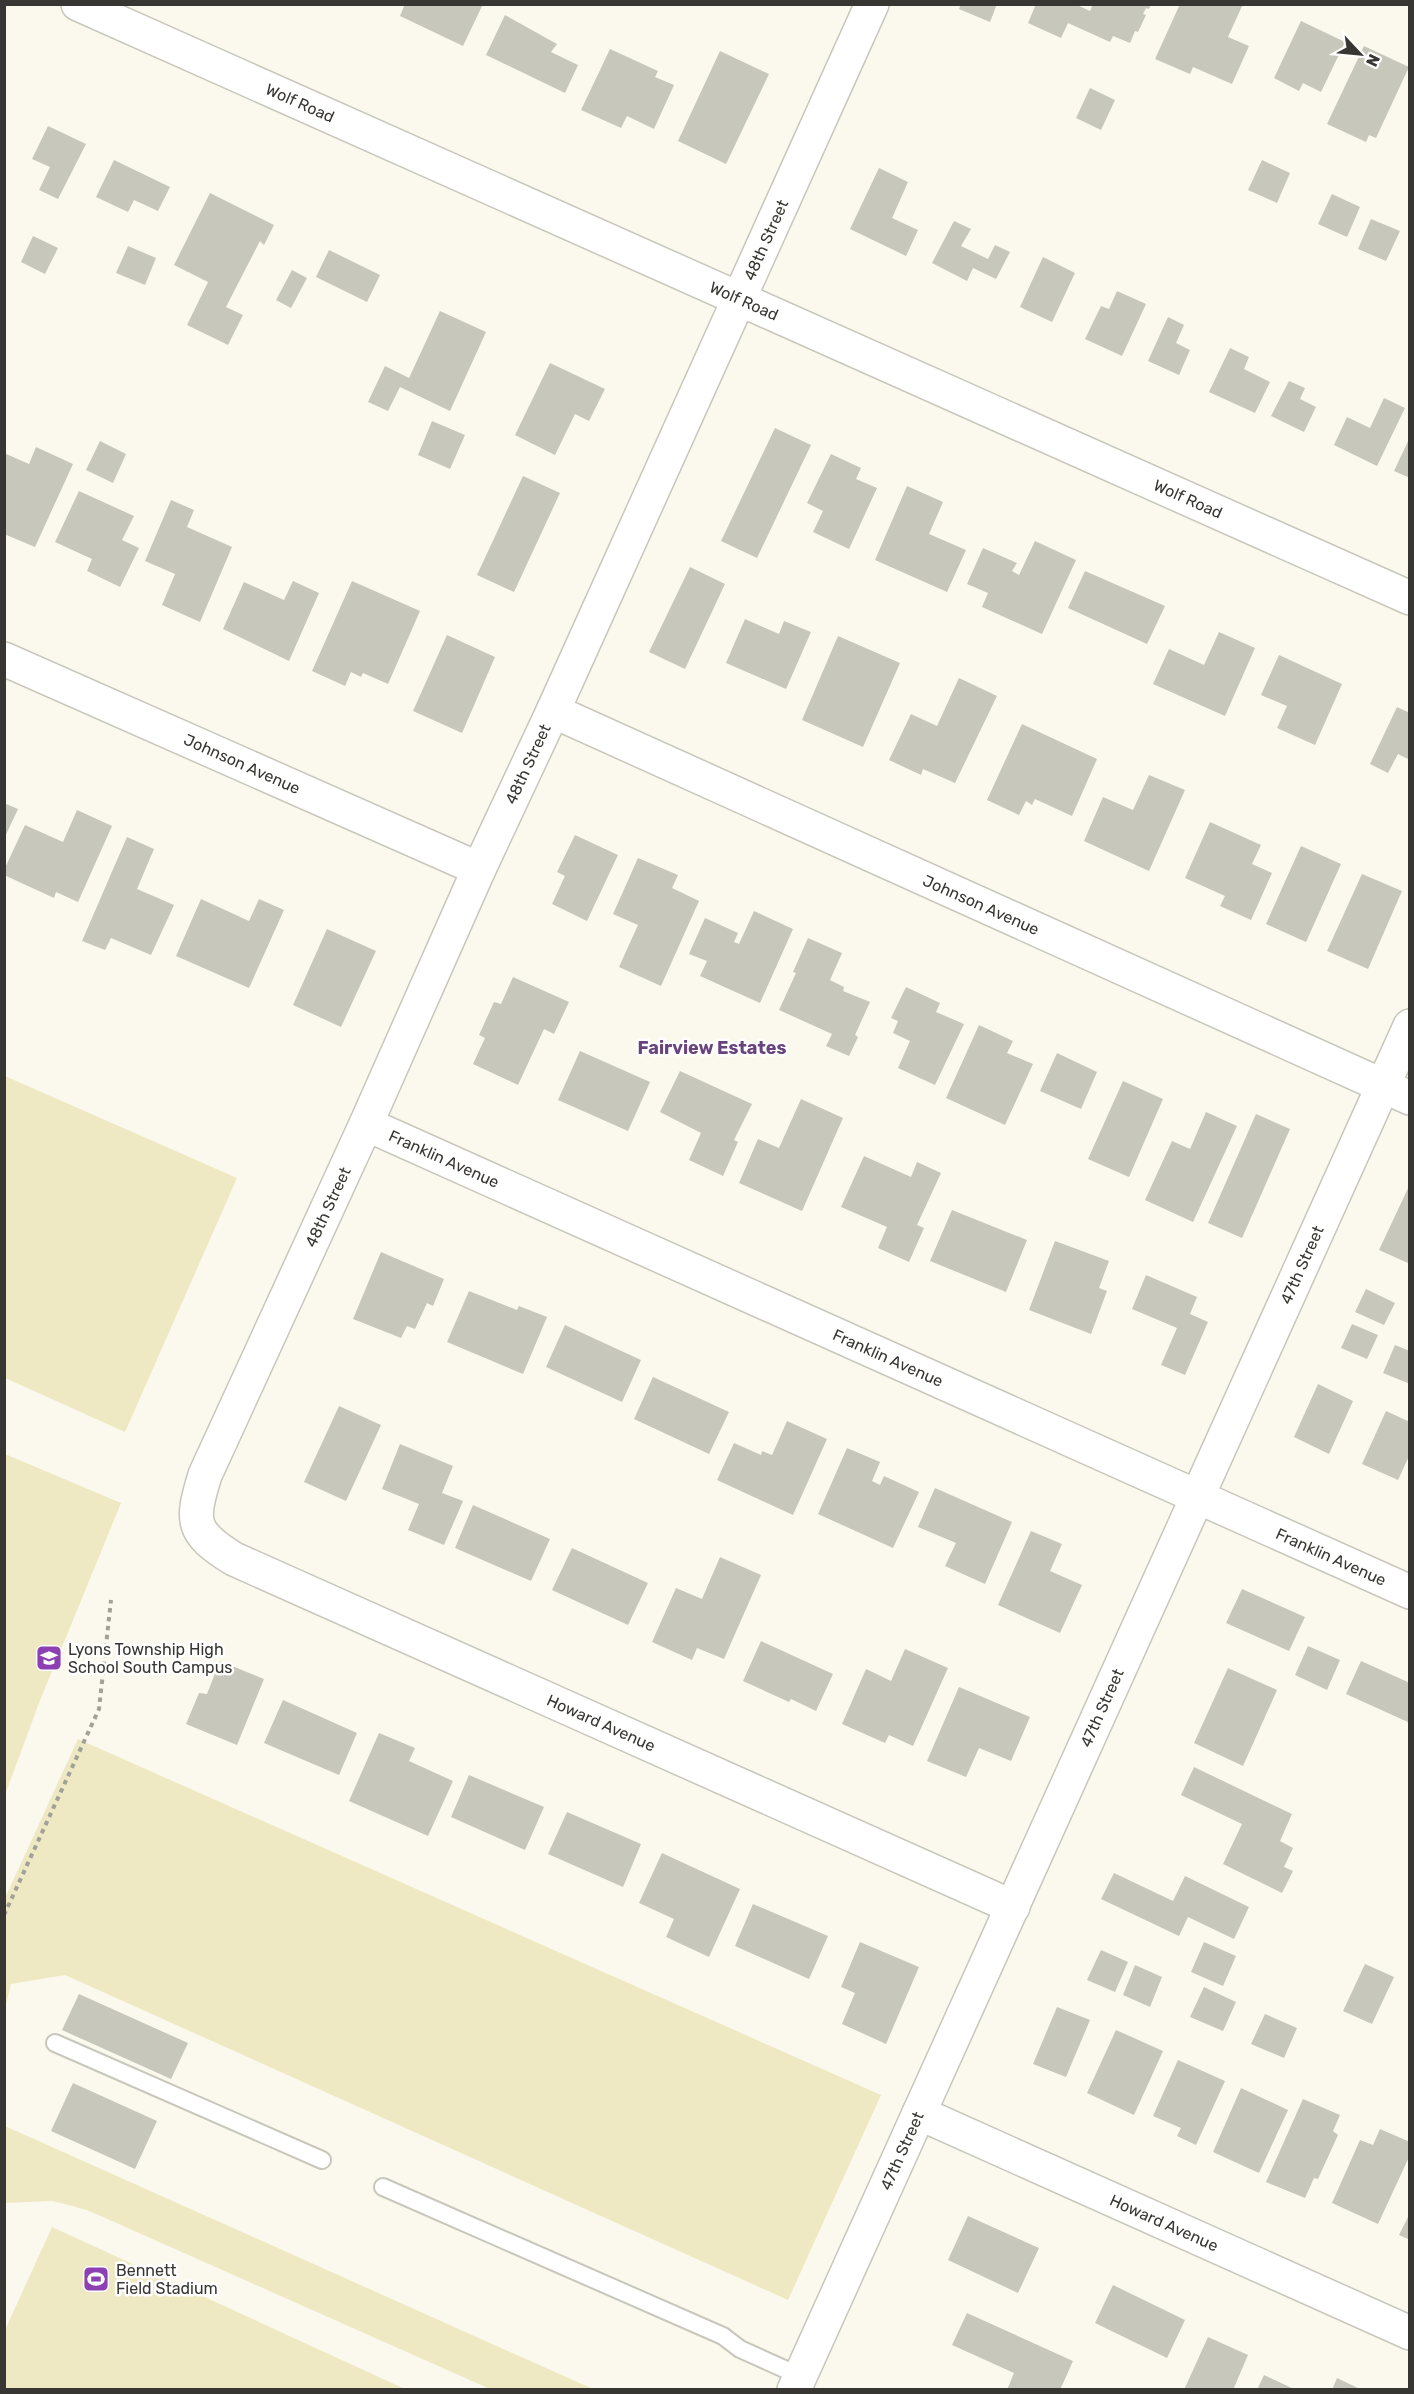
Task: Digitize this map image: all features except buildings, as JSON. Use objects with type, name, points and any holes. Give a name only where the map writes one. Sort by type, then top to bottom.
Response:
[{"type":"street","name":"Wolf Road","points":[[78,4],[1410,598]]},
{"type":"street","name":"48th Street","points":[[197,1527],[195,1507],[205,1475],[872,4]]},
{"type":"street","name":"Johnson Avenue","points":[[4,659],[479,869]]},
{"type":"street","name":"Johnson Avenue","points":[[553,711],[1396,1092]]},
{"type":"street","name":"47th Street","points":[[797,2383],[1197,1497],[1396,1092],[1410,1026]]},
{"type":"street","name":"Franklin Avenue","points":[[366,1124],[1410,1592]]},
{"type":"street","name":"Howard Avenue","points":[[197,1527],[213,1546],[234,1559],[1012,1907]]},
{"type":"street","name":"Howard Avenue","points":[[919,2113],[1410,2333]]},
{"type":"lane","points":[[55,2043],[322,2160]]},
{"type":"lane","points":[[383,2187],[723,2336],[740,2349],[797,2383]]},
{"type":"path","points":[[4,1915],[99,1709],[111,1600]]},
{"type":"shaded area","points":[[5,1076],[237,1178],[125,1432],[5,1378]]},
{"type":"shaded area","points":[[5,1454],[121,1503],[39,1703],[5,1795]]},
{"type":"shaded area","points":[[78,1739],[881,2095],[788,2300],[65,1975],[11,1984],[5,2009],[5,1898]]},
{"type":"shaded area","points":[[4,2126],[593,2389],[490,2389],[87,2210],[53,2201],[5,2203]]},
{"type":"shaded area","name":"Bennett Field Stadium","points":[[52,2227],[405,2389],[5,2389],[5,2330]]},
{"type":"place","name":"Lyons Township High School South Campus","points":[[49,1658]]},
{"type":"place","name":"Bennett Field Stadium","points":[[96,2279]]},
{"type":"district","name":"Fairview Estates","points":[[712,1048]]}]
